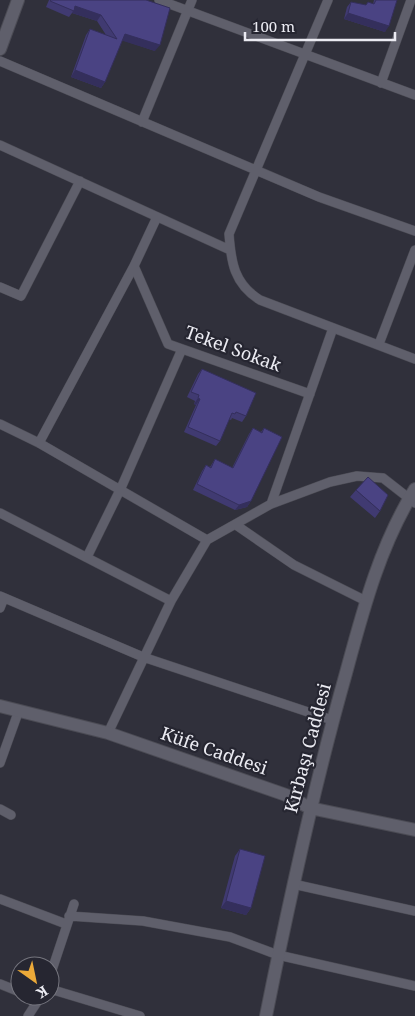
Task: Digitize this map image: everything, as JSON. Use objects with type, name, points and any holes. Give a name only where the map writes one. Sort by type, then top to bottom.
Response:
[{"type":"street","points":[[0,49],[18,0]]},
{"type":"street","points":[[159,0],[415,95]]},
{"type":"street","points":[[142,122],[192,0]]},
{"type":"street","points":[[328,0],[228,234],[231,263],[246,291],[260,300],[415,359]]},
{"type":"street","points":[[381,82],[411,0]]},
{"type":"street","points":[[0,61],[319,197],[415,231]]},
{"type":"street","points":[[0,145],[230,250]]},
{"type":"street","points":[[0,287],[21,296],[80,182]]},
{"type":"street","points":[[39,443],[134,266],[157,217]]},
{"type":"street","points":[[379,344],[415,250]]},
{"type":"street","name":"Tekel Sokak","points":[[134,266],[168,344],[310,394]]},
{"type":"street","points":[[271,504],[333,328]]},
{"type":"street","points":[[88,557],[121,488],[182,348]]},
{"type":"street","points":[[0,424],[121,488],[207,540]]},
{"type":"street","points":[[108,733],[171,601],[207,540],[271,504],[330,482],[357,476],[384,478],[413,496]]},
{"type":"street","name":"Kırbaşı Caddesi","points":[[266,1016],[293,884],[332,720],[366,601],[389,540],[413,496]]},
{"type":"street","points":[[0,513],[171,601]]},
{"type":"street","points":[[236,525],[294,565],[366,601]]},
{"type":"street","points":[[0,608],[2,597],[144,657],[332,720]]},
{"type":"street","name":"Küfe Caddesi","points":[[0,706],[108,733],[286,795],[310,808],[415,830]]},
{"type":"street","points":[[0,763],[19,710]]},
{"type":"street","points":[[0,809],[11,815]]},
{"type":"street","points":[[293,884],[415,911]]},
{"type":"street","points":[[0,899],[68,920],[143,921],[230,937],[278,955],[415,986]]},
{"type":"street","points":[[56,956],[74,904]]},
{"type":"street","points":[[60,992],[140,1016]]},
{"type":"building","points":[[51,0],[146,0],[170,8],[160,45],[125,34],[105,82],[75,70],[90,29],[117,39],[101,15],[75,6],[74,11]]},
{"type":"building","points":[[376,0],[397,0],[389,26],[348,13],[351,2],[366,5],[368,2],[374,4]]},
{"type":"building","points":[[202,369],[256,393],[246,416],[236,412],[235,414],[232,413],[220,441],[188,427],[200,399],[198,398],[199,395],[191,392]]},
{"type":"building","points":[[253,428],[262,433],[264,428],[282,437],[251,501],[239,505],[197,484],[206,465],[211,468],[215,459],[233,468]]},
{"type":"building","points":[[368,477],[388,495],[380,511],[356,490]]},
{"type":"building","points":[[240,849],[265,856],[251,908],[226,901]]}]
